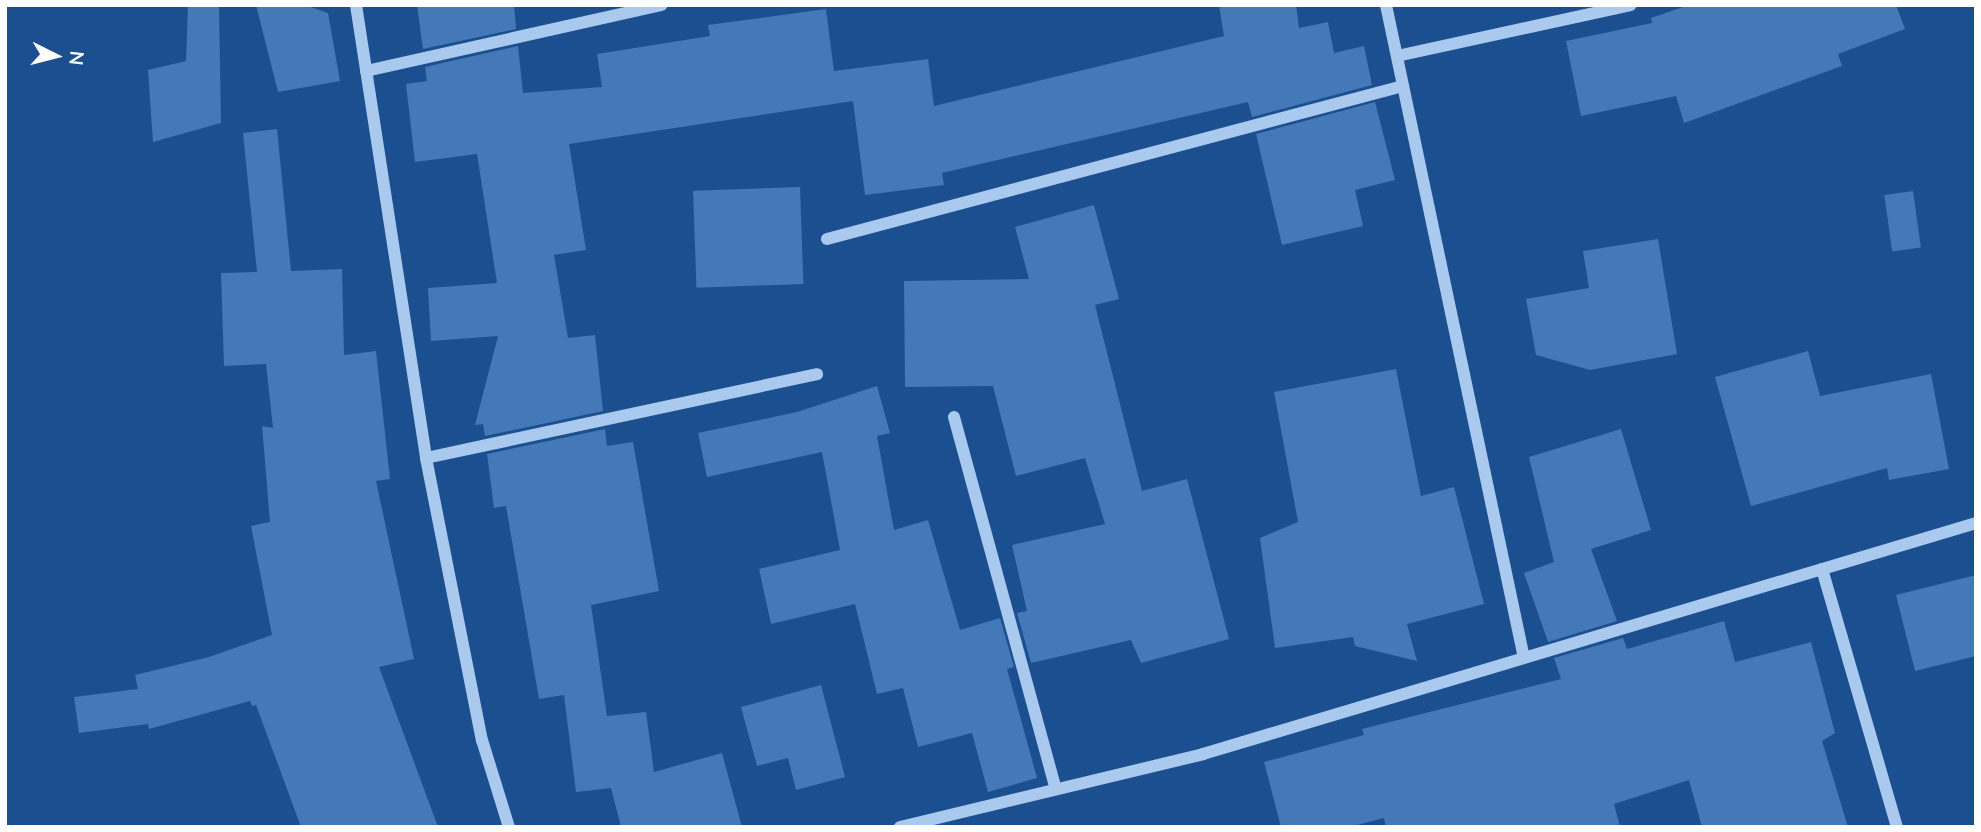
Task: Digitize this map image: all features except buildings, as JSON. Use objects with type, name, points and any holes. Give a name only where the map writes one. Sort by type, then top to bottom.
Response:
[{"type":"street","points":[[356,5],[426,458],[482,740],[509,827]]},
{"type":"street","points":[[366,71],[662,5]]},
{"type":"street","points":[[1386,5],[1524,658]]},
{"type":"street","points":[[1397,56],[1631,5]]},
{"type":"street","points":[[827,239],[1403,86]]},
{"type":"street","points":[[426,458],[817,374]]},
{"type":"street","points":[[954,417],[1056,789]]},
{"type":"street","points":[[900,827],[1203,754],[1976,523]]},
{"type":"street","points":[[1822,569],[1897,827]]}]
